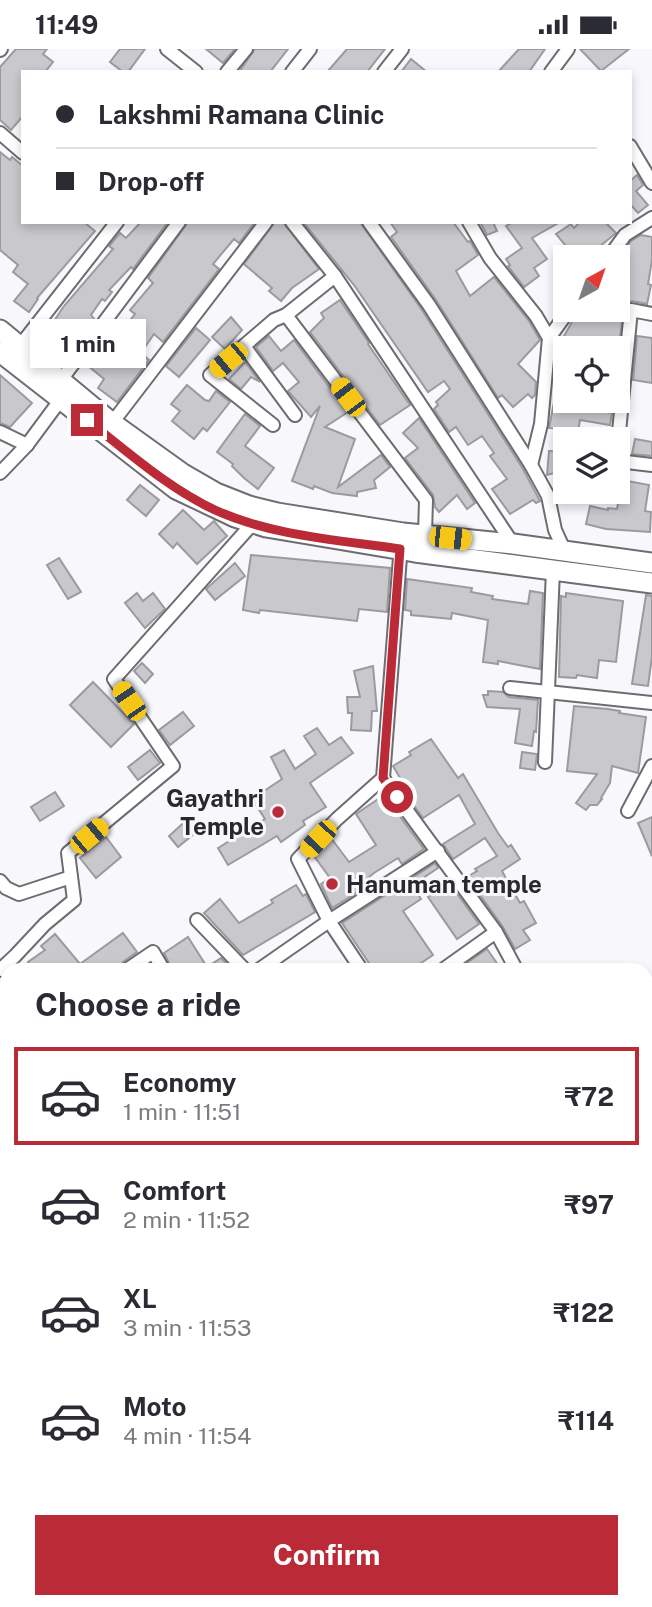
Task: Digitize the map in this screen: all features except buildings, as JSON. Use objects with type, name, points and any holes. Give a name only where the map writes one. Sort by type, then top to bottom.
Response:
[{"type":"main road","points":[[0,330],[20,346],[61,390],[177,489],[215,510],[265,527],[401,541],[425,535],[652,563]]},
{"type":"main road","points":[[0,352],[112,423],[192,479],[216,493],[249,506],[401,541],[553,570],[652,583]]},
{"type":"street","points":[[167,49],[193,70]]},
{"type":"street","points":[[230,70],[246,49]]},
{"type":"street","points":[[294,70],[310,49]]},
{"type":"street","points":[[386,70],[402,49]]},
{"type":"street","points":[[552,70],[568,49]]},
{"type":"street","points":[[0,133],[21,151]]},
{"type":"street","points":[[632,149],[652,183]]},
{"type":"street","points":[[617,245],[625,235],[652,218]]},
{"type":"street","points":[[0,473],[27,445],[61,390],[178,224]]},
{"type":"street","points":[[112,423],[263,224]]},
{"type":"street","points":[[294,224],[335,276],[513,544]]},
{"type":"street","points":[[370,224],[429,305],[531,465],[548,496],[555,530],[565,552]]},
{"type":"street","points":[[470,224],[490,258],[536,316],[549,338]]},
{"type":"street","points":[[20,346],[113,227]]},
{"type":"street","points":[[273,425],[211,376],[211,373],[274,320],[286,315],[335,276]]},
{"type":"street","points":[[619,427],[631,310],[652,314]]},
{"type":"street","points":[[286,315],[426,500],[425,535]]},
{"type":"street","points":[[531,465],[541,424],[549,338],[560,322]]},
{"type":"street","points":[[244,346],[295,415]]},
{"type":"street","points":[[0,432],[27,445]]},
{"type":"street","points":[[630,462],[652,465]]},
{"type":"street","points":[[8,963],[45,924],[74,900],[68,853],[173,765],[114,679],[253,523]]},
{"type":"street","points":[[401,541],[383,778],[496,932],[513,963]]},
{"type":"street","points":[[545,762],[553,570]]},
{"type":"street","points":[[510,688],[652,703]]},
{"type":"street","points":[[628,811],[652,766]]},
{"type":"street","points":[[358,963],[329,921],[298,859],[383,778]]},
{"type":"street","points":[[269,963],[438,851]]},
{"type":"street","points":[[0,881],[6,888],[19,894],[71,877]]},
{"type":"street","points":[[197,920],[238,963]]},
{"type":"street","points":[[452,963],[496,932]]},
{"type":"street","points":[[137,963],[153,952],[159,963]]},
{"type":"place","name":"Gayathri Temple","points":[[278,812]]},
{"type":"place","name":"Hanuman temple","points":[[332,884]]},
{"type":"route","points":[[87,420],[177,489],[215,510],[265,527],[400,549],[383,778],[397,797]]}]
